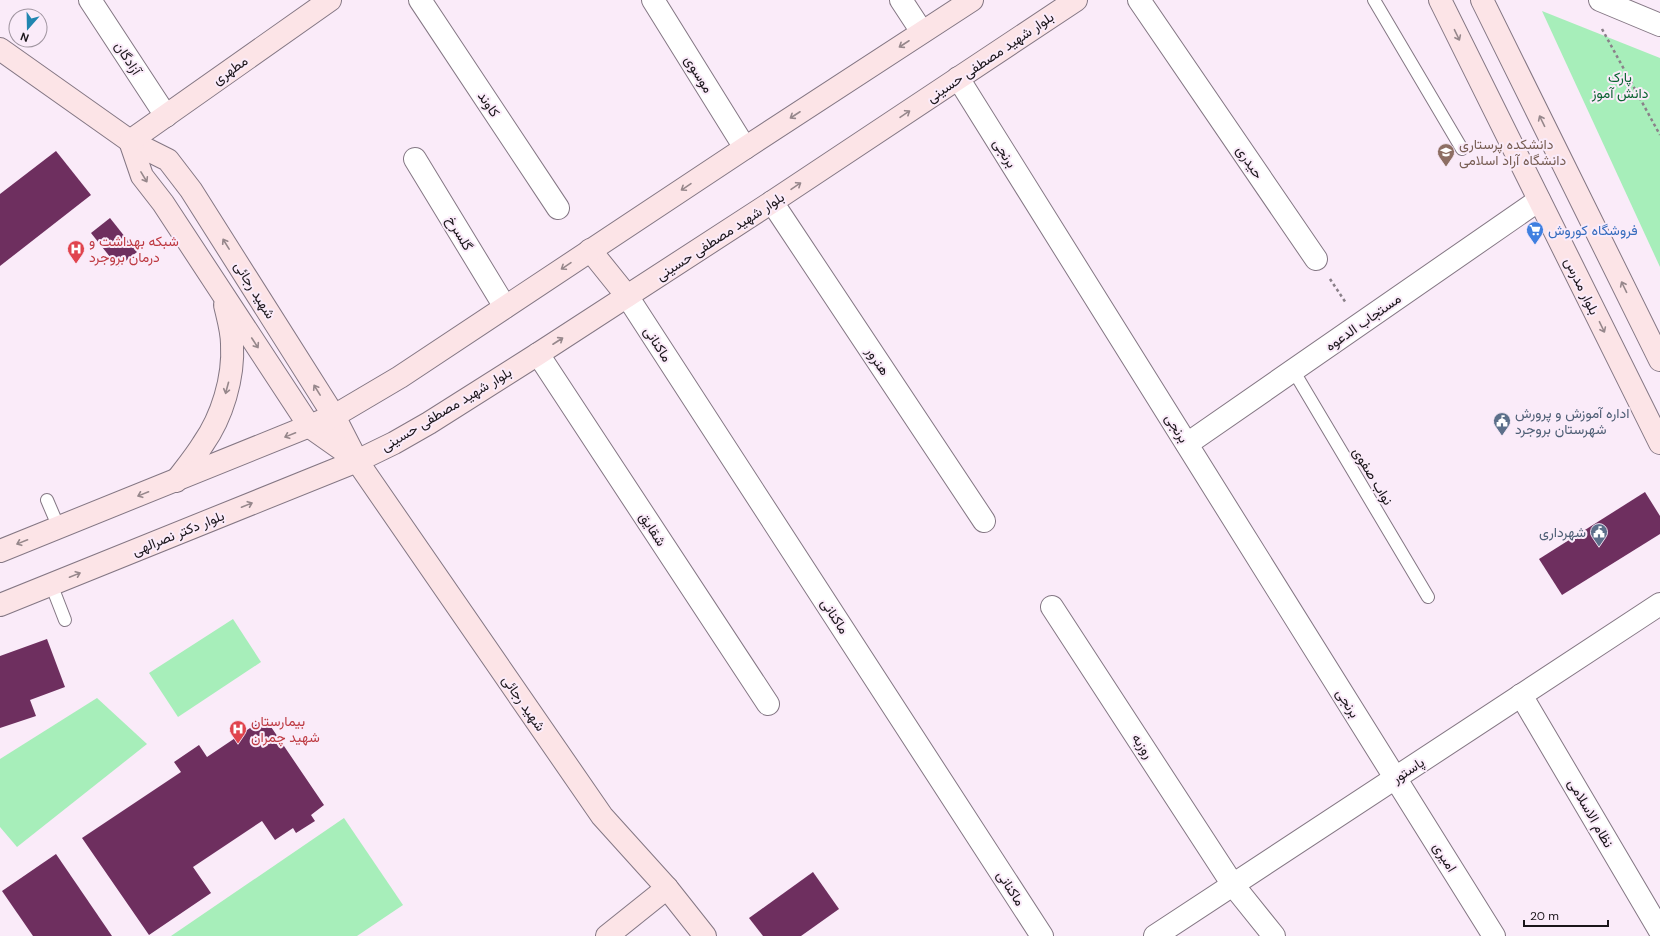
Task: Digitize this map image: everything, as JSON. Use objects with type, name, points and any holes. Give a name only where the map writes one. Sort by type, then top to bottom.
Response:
[{"type":"main road","name":"مطهری","points":[[130,141],[330,0]]},
{"type":"main road","points":[[0,551],[175,482],[323,421],[400,377],[590,250],[972,0]]},
{"type":"main road","name":"بلوار شهید مصطفی حسینی","points":[[357,461],[394,443],[429,423],[538,354],[772,202],[1076,0]]},
{"type":"main road","name":"بلوار مدرس","points":[[1440,0],[1660,443]]},
{"type":"main road","points":[[1482,0],[1660,360]]},
{"type":"main road","name":"شهید رجائی","points":[[0,49],[130,141],[168,160],[191,190],[323,421]]},
{"type":"main road","name":"شهید رجائی","points":[[130,141],[142,176],[163,203],[223,294],[323,421],[357,461],[602,816],[667,888],[705,936]]},
{"type":"main road","points":[[590,250],[627,296]]},
{"type":"main road","points":[[175,482],[203,444],[213,427],[221,408],[228,383],[232,360],[232,345],[231,329],[223,294]]},
{"type":"main road","name":"بلوار دکتر نصرالهی","points":[[0,605],[357,461]]},
{"type":"main road","points":[[607,936],[667,888]]},
{"type":"street","name":"آزادگان","points":[[90,0],[166,116]]},
{"type":"street","name":"کاوند","points":[[420,0],[558,208]]},
{"type":"street","name":"موسوی","points":[[653,0],[745,148]]},
{"type":"street","points":[[901,0],[922,32]]},
{"type":"street","name":"حیدری","points":[[1139,0],[1316,259]]},
{"type":"street","points":[[1600,0],[1660,25]]},
{"type":"street","name":"برنجی","points":[[958,78],[1395,778]]},
{"type":"street","name":"گلسرخ","points":[[415,159],[505,307]]},
{"type":"street","name":"مستجاب الدعوه","points":[[1187,444],[1539,200]]},
{"type":"street","name":"هنرور","points":[[772,202],[984,520]]},
{"type":"street","name":"ماکنانی","points":[[627,296],[1042,936]]},
{"type":"street","name":"شقایق","points":[[538,354],[768,704]]},
{"type":"street","name":"پاستور","points":[[1155,936],[1660,604]]},
{"type":"street","name":"روزبه","points":[[1052,607],[1233,885],[1274,936]]},
{"type":"street","name":"نظام الاسلامی","points":[[1522,695],[1660,931]]},
{"type":"street","name":"امیری","points":[[1395,778],[1494,936]]},
{"type":"lane","points":[[1374,0],[1462,149]]},
{"type":"lane","name":"نواب صفوی","points":[[1293,370],[1428,597]]},
{"type":"lane","points":[[47,500],[59,528]]},
{"type":"lane","points":[[52,584],[65,620]]},
{"type":"path","points":[[1601,27],[1660,135]]},
{"type":"path","points":[[1316,259],[1360,324]]},
{"type":"green space","name":"پارک دانش آموز","points":[[1542,11],[1660,58],[1660,267]]},
{"type":"green space","points":[[233,619],[261,662],[178,717],[149,673]]},
{"type":"green space","points":[[97,698],[147,744],[17,847],[0,827],[0,759]]},
{"type":"green space","points":[[344,818],[403,905],[357,936],[171,936]]},
{"type":"building","points":[[56,151],[91,195],[0,266],[0,194]]},
{"type":"building","points":[[110,218],[137,252],[118,267],[91,233]]},
{"type":"building","name":"شهرداری","points":[[1645,492],[1660,516],[1660,534],[1562,595],[1539,559]]},
{"type":"building","points":[[47,639],[65,687],[30,700],[36,716],[0,728],[0,656]]},
{"type":"building","points":[[265,718],[324,805],[311,815],[315,821],[296,833],[293,828],[275,840],[262,821],[193,867],[211,893],[149,935],[82,838],[181,772],[174,762],[199,745],[207,757]]},
{"type":"building","points":[[56,854],[112,936],[33,936],[2,891]]},
{"type":"building","points":[[813,872],[839,909],[801,936],[763,936],[749,918]]},
{"type":"place","name":"دانشکده پرستاری دانشگاه آراد اسلامی","points":[[1446,167]]},
{"type":"place","name":"فروشگاه کوروش","points":[[1535,245]]},
{"type":"place","name":"شبکه بهداشت و درمان بروجرد","points":[[76,264]]},
{"type":"place","name":"اداره آموزش و پرورش شهرستان بروجرد","points":[[1502,436]]},
{"type":"place","name":"شهرداری","points":[[1599,547]]},
{"type":"place","name":"بیمارستان شهید چمران","points":[[238,744]]}]
